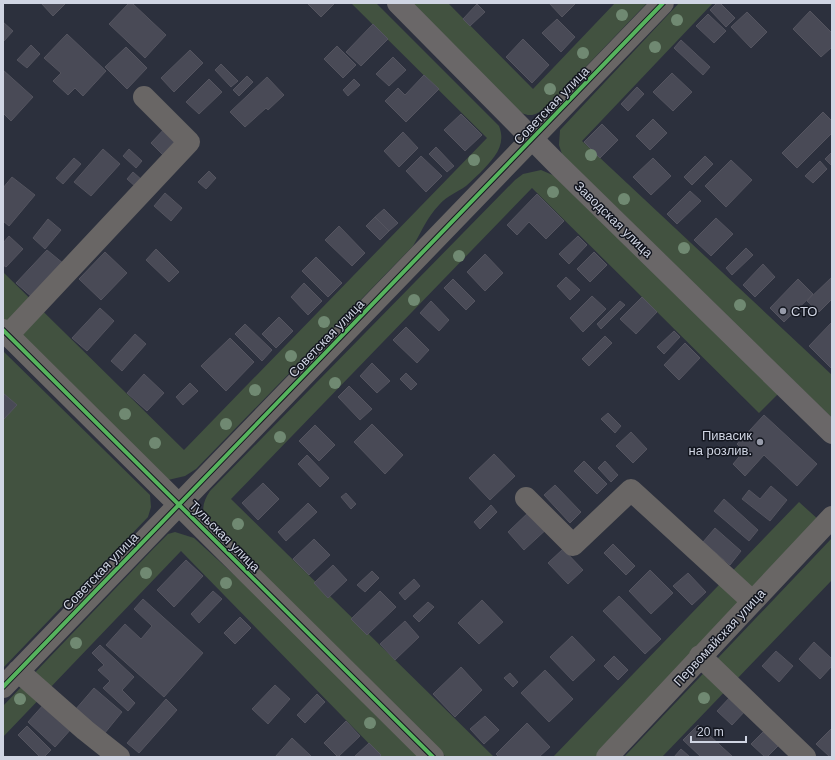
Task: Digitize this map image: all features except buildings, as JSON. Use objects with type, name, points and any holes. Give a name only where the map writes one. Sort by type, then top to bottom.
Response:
[{"type":"main road","name":"Заводская улица","points":[[398,3],[533,139],[832,433]]},
{"type":"street","name":"Советская улица","points":[[3,687],[533,139],[662,3]]},
{"type":"street","points":[[6,333],[189,142],[144,97]]},
{"type":"street","name":"Тульская улица","points":[[6,333],[433,757]]},
{"type":"street","points":[[526,498],[573,545],[631,490],[752,601]]},
{"type":"street","name":"Первомайская улица","points":[[607,757],[700,656],[832,517]]},
{"type":"street","points":[[700,656],[805,757]]},
{"type":"street","points":[[18,671],[85,730],[119,757]]},
{"type":"green space","points":[[351,3],[376,3],[499,126],[501,133],[500,146],[490,163],[480,173],[466,186],[439,205],[428,220],[413,246],[196,469],[185,476],[168,480],[3,321],[3,272],[184,450],[487,138]]},
{"type":"green space","points":[[410,3],[448,3],[533,89],[615,3],[647,3],[549,105],[539,113],[528,115],[520,112]]},
{"type":"green space","points":[[679,3],[713,3],[582,141],[832,375],[832,418],[564,160],[559,145],[560,130]]},
{"type":"green space","points":[[541,170],[555,176],[779,393],[759,413],[532,188],[231,499],[494,757],[446,757],[208,522],[204,514],[203,506],[210,491],[515,180],[523,174]]},
{"type":"green space","points":[[3,351],[150,495],[151,507],[148,517],[3,668]]},
{"type":"green space","points":[[799,502],[820,521],[596,757],[553,757]]},
{"type":"green space","points":[[175,532],[194,538],[252,591],[422,757],[382,757],[181,551],[3,737],[3,706],[154,548],[168,534]]},
{"type":"green space","points":[[832,538],[832,580],[662,757],[624,757]]},
{"type":"cycle path","points":[[3,687],[663,3]]},
{"type":"cycle path","points":[[3,330],[433,757]]},
{"type":"place","name":"СТО","points":[[783,311]]},
{"type":"place","name":"Пивасик на розлив.","points":[[760,442]]}]
